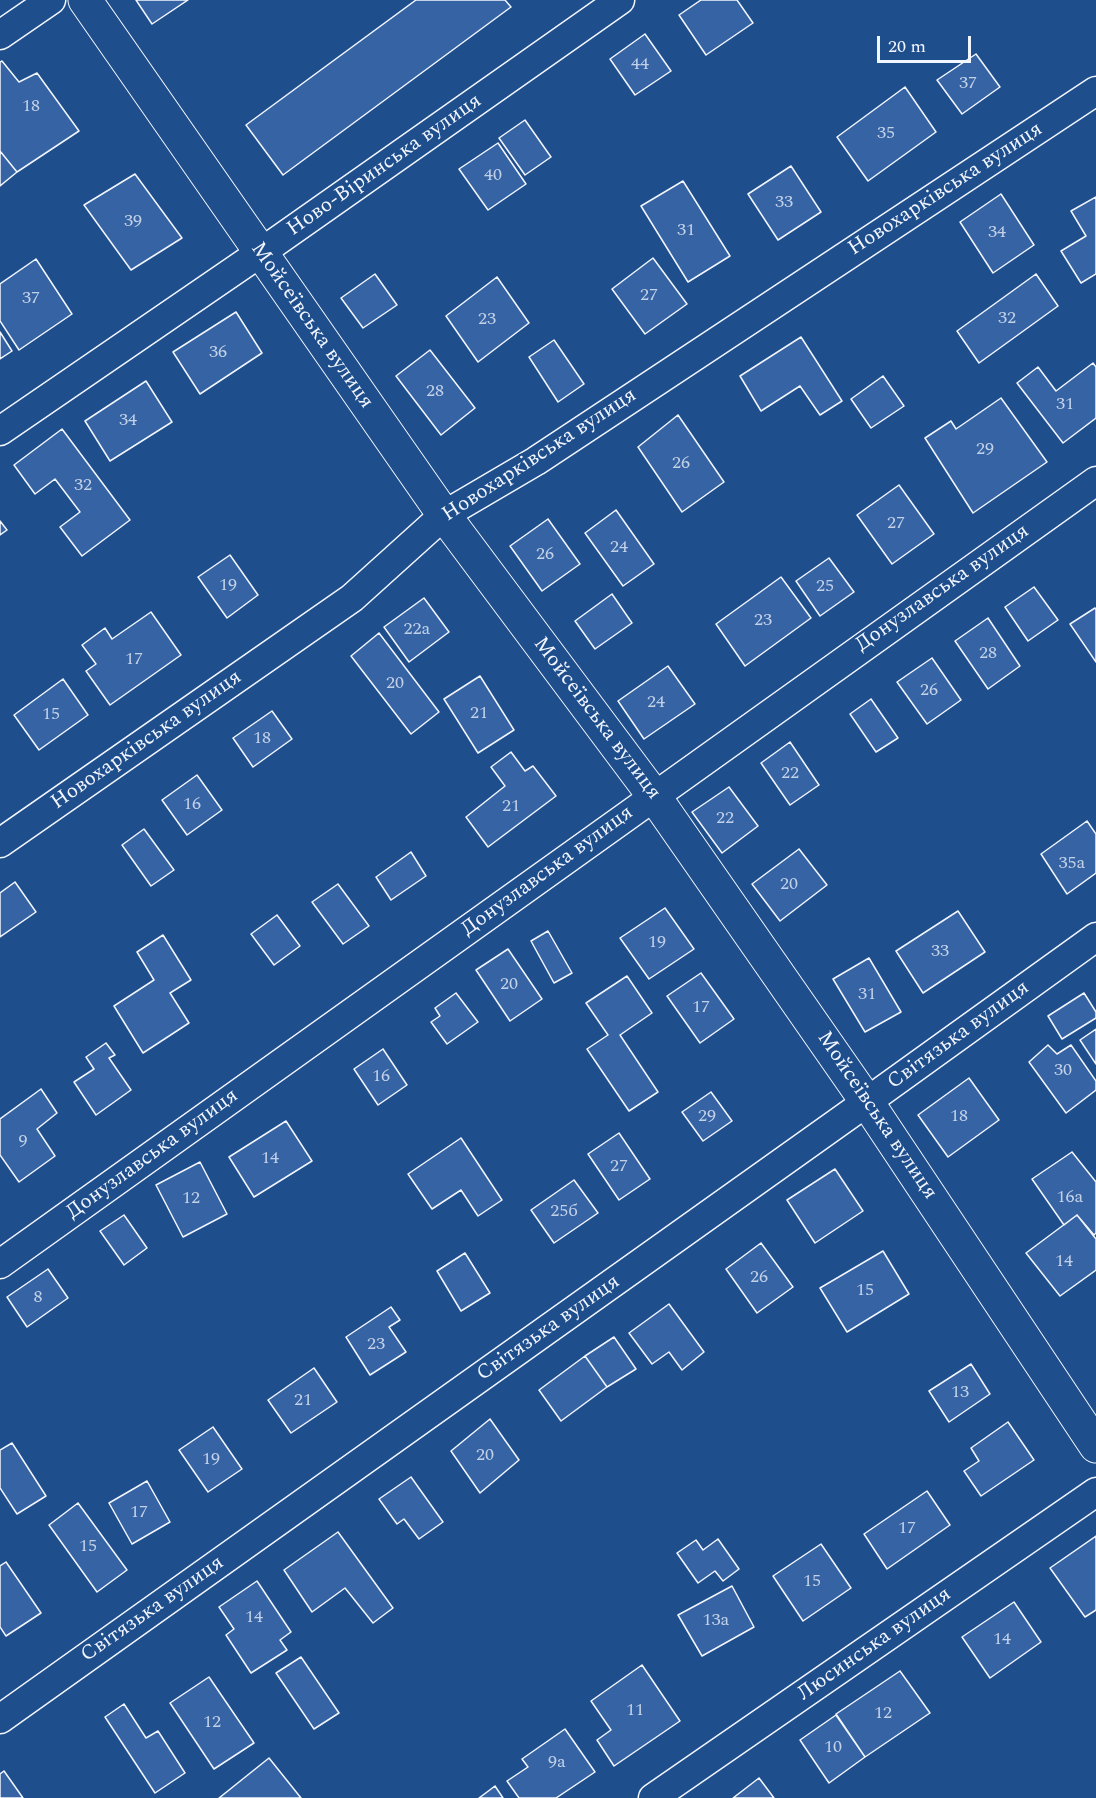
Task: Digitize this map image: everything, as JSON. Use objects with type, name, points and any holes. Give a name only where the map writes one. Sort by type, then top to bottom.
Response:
[{"type":"main road","name":"Мойсеївська вулиця","points":[[85,0],[444,515],[654,796],[867,1102],[1096,1446]]},
{"type":"street","points":[[0,35],[51,0]]},
{"type":"street","name":"Ново-Віринська вулиця","points":[[0,431],[260,253],[620,0]]},
{"type":"street","name":"Новохарківська вулиця","points":[[0,843],[352,598],[444,515],[536,461],[1096,91]]},
{"type":"street","name":"Донузлавська вулиця","points":[[0,1264],[1096,481]]},
{"type":"street","name":"Світязька вулиця","points":[[0,1719],[1096,937]]},
{"type":"street","name":"Люсинська вулиця","points":[[653,1798],[1096,1492]]},
{"type":"building","points":[[136,0],[188,0],[152,24]]},
{"type":"building","points":[[416,0],[505,0],[511,7],[283,175],[246,125]]},
{"type":"building","points":[[701,0],[737,0],[753,23],[706,55],[679,15]]},
{"type":"building","points":[[645,34],[671,71],[635,95],[610,59]]},
{"type":"building","points":[[976,54],[1000,87],[962,114],[937,80]]},
{"type":"building","points":[[2,61],[19,82],[37,73],[79,131],[17,172],[0,151],[0,62]]},
{"type":"building","points":[[905,87],[936,132],[868,181],[837,137]]},
{"type":"building","points":[[525,120],[551,157],[525,175],[499,138]]},
{"type":"building","points":[[498,143],[526,184],[488,210],[459,169]]},
{"type":"building","points":[[0,151],[17,172],[0,186]]},
{"type":"building","points":[[791,166],[821,212],[778,240],[748,194]]},
{"type":"building","points":[[135,174],[182,238],[131,270],[84,205]]},
{"type":"building","points":[[683,181],[730,256],[688,282],[641,206]]},
{"type":"building","points":[[1001,194],[1034,245],[993,273],[960,222]]},
{"type":"building","points":[[1096,197],[1096,274],[1081,283],[1061,251],[1086,236],[1071,211]]},
{"type":"building","points":[[653,258],[687,304],[645,334],[612,289]]},
{"type":"building","points":[[36,259],[72,314],[19,350],[0,321],[0,284]]},
{"type":"building","points":[[375,274],[397,305],[363,328],[341,298]]},
{"type":"building","points":[[1036,274],[1058,306],[979,363],[957,331]]},
{"type":"building","points":[[497,277],[529,323],[478,362],[446,316]]},
{"type":"building","points":[[236,312],[262,353],[200,394],[173,352]]},
{"type":"building","points":[[0,332],[12,351],[0,359]]},
{"type":"building","points":[[801,337],[842,401],[820,415],[800,386],[761,411],[740,376]]},
{"type":"building","points":[[554,340],[584,384],[558,402],[529,357]]},
{"type":"building","points":[[430,350],[475,408],[441,435],[396,376]]},
{"type":"building","points":[[1093,363],[1096,367],[1096,418],[1063,443],[1017,383],[1038,367],[1056,391]]},
{"type":"building","points":[[883,376],[904,406],[871,428],[851,399]]},
{"type":"building","points":[[146,381],[172,422],[110,461],[85,421]]},
{"type":"building","points":[[1001,398],[1047,462],[973,513],[925,438],[951,421],[956,429]]},
{"type":"building","points":[[678,415],[724,482],[682,512],[638,447]]},
{"type":"building","points":[[62,429],[130,520],[82,556],[60,527],[80,512],[55,479],[35,494],[14,465]]},
{"type":"building","points":[[899,485],[934,534],[892,564],[857,515]]},
{"type":"building","points":[[616,510],[654,564],[623,586],[585,533]]},
{"type":"building","points":[[548,519],[580,564],[542,591],[510,546]]},
{"type":"building","points":[[0,521],[7,530],[0,535]]},
{"type":"building","points":[[230,555],[258,595],[227,618],[198,577]]},
{"type":"building","points":[[829,558],[854,592],[820,616],[796,581]]},
{"type":"building","points":[[781,577],[811,618],[745,666],[716,624]]},
{"type":"building","points":[[1034,587],[1058,620],[1028,641],[1005,607]]},
{"type":"building","points":[[612,594],[632,623],[595,649],[575,621]]},
{"type":"building","points":[[424,598],[449,632],[409,662],[384,627]]},
{"type":"building","points":[[1096,609],[1096,662],[1070,624]]},
{"type":"building","points":[[151,612],[181,655],[110,705],[86,671],[96,664],[82,645],[105,628],[112,639]]},
{"type":"building","points":[[988,618],[1020,666],[988,689],[955,641]]},
{"type":"building","points":[[379,633],[439,712],[411,734],[351,656]]},
{"type":"building","points":[[932,658],[961,700],[927,724],[897,682]]},
{"type":"building","points":[[668,666],[695,704],[644,739],[618,701]]},
{"type":"building","points":[[480,676],[514,730],[478,753],[444,699]]},
{"type":"building","points":[[63,679],[88,715],[39,750],[14,715]]},
{"type":"building","points":[[871,699],[898,738],[876,752],[850,714]]},
{"type":"building","points":[[272,711],[292,739],[253,767],[233,738]]},
{"type":"building","points":[[790,742],[819,785],[790,805],[761,763]]},
{"type":"building","points":[[511,752],[525,771],[533,766],[556,796],[488,847],[466,817],[505,786],[491,767]]},
{"type":"building","points":[[197,775],[222,810],[187,835],[162,800]]},
{"type":"building","points":[[729,787],[758,826],[722,853],[692,812]]},
{"type":"building","points":[[1087,821],[1096,834],[1096,873],[1067,894],[1041,854]]},
{"type":"building","points":[[144,829],[174,870],[151,886],[122,845]]},
{"type":"building","points":[[799,849],[827,885],[780,921],[752,884]]},
{"type":"building","points":[[411,852],[426,876],[391,900],[376,877]]},
{"type":"building","points":[[15,882],[36,912],[0,937],[0,893]]},
{"type":"building","points":[[338,884],[369,926],[343,944],[312,902]]},
{"type":"building","points":[[665,908],[694,949],[649,979],[620,938]]},
{"type":"building","points":[[958,911],[985,952],[923,993],[896,951]]},
{"type":"building","points":[[277,915],[300,946],[274,965],[251,934]]},
{"type":"building","points":[[548,931],[572,973],[554,983],[531,941]]},
{"type":"building","points":[[163,935],[191,980],[170,993],[189,1023],[143,1053],[114,1006],[154,980],[137,952]]},
{"type":"building","points":[[508,949],[542,999],[510,1021],[476,970]]},
{"type":"building","points":[[869,958],[901,1012],[865,1032],[833,979]]},
{"type":"building","points":[[701,973],[734,1019],[700,1043],[667,996]]},
{"type":"building","points":[[627,976],[652,1013],[620,1035],[658,1092],[629,1111],[587,1049],[608,1035],[586,1003]]},
{"type":"building","points":[[456,993],[478,1022],[447,1044],[431,1022],[440,1016],[435,1008]]},
{"type":"building","points":[[1084,993],[1096,1012],[1096,1018],[1062,1039],[1048,1016]]},
{"type":"building","points":[[1096,1029],[1096,1064],[1080,1040]]},
{"type":"building","points":[[106,1043],[115,1055],[109,1058],[131,1090],[96,1115],[74,1082],[94,1069],[86,1057]]},
{"type":"building","points":[[1048,1045],[1057,1054],[1071,1045],[1096,1081],[1096,1090],[1066,1113],[1029,1062]]},
{"type":"building","points":[[383,1049],[407,1085],[378,1105],[354,1069]]},
{"type":"building","points":[[969,1078],[999,1120],[948,1157],[918,1115]]},
{"type":"building","points":[[41,1089],[57,1113],[37,1129],[55,1156],[19,1182],[0,1155],[0,1119]]},
{"type":"building","points":[[711,1092],[732,1121],[703,1141],[682,1112]]},
{"type":"building","points":[[286,1121],[312,1161],[254,1197],[229,1157]]},
{"type":"building","points":[[619,1133],[650,1179],[619,1200],[588,1154]]},
{"type":"building","points":[[461,1138],[502,1200],[478,1216],[461,1190],[432,1209],[408,1174]]},
{"type":"building","points":[[1072,1152],[1096,1182],[1096,1233],[1094,1235],[1077,1215],[1064,1225],[1032,1179]]},
{"type":"building","points":[[200,1162],[227,1214],[183,1237],[156,1185]]},
{"type":"building","points":[[835,1169],[863,1211],[815,1243],[787,1200]]},
{"type":"building","points":[[574,1180],[598,1213],[554,1243],[531,1210]]},
{"type":"building","points":[[124,1215],[147,1248],[124,1265],[100,1231]]},
{"type":"building","points":[[1077,1215],[1096,1239],[1096,1270],[1060,1296],[1026,1253]]},
{"type":"building","points":[[761,1243],[793,1287],[757,1313],[726,1269]]},
{"type":"building","points":[[883,1251],[909,1294],[847,1332],[820,1288]]},
{"type":"building","points":[[465,1253],[490,1293],[461,1311],[437,1271]]},
{"type":"building","points":[[48,1269],[68,1298],[27,1327],[7,1297]]},
{"type":"building","points":[[669,1304],[704,1352],[682,1370],[669,1352],[652,1364],[629,1333]]},
{"type":"building","points":[[391,1307],[400,1320],[389,1327],[406,1352],[370,1375],[346,1337]]},
{"type":"building","points":[[614,1337],[636,1369],[607,1387],[585,1356]]},
{"type":"building","points":[[585,1356],[607,1387],[561,1421],[539,1390]]},
{"type":"building","points":[[971,1364],[990,1394],[949,1422],[929,1391]]},
{"type":"building","points":[[314,1368],[337,1402],[291,1433],[268,1400]]},
{"type":"building","points":[[490,1419],[519,1460],[480,1493],[451,1451]]},
{"type":"building","points":[[1008,1422],[1034,1460],[981,1496],[964,1471],[979,1461],[971,1448]]},
{"type":"building","points":[[213,1427],[242,1469],[208,1492],[179,1450]]},
{"type":"building","points":[[12,1443],[46,1496],[17,1514],[0,1488],[0,1450]]},
{"type":"building","points":[[411,1477],[443,1522],[419,1539],[404,1519],[397,1524],[379,1499]]},
{"type":"building","points":[[147,1481],[170,1522],[132,1544],[109,1503]]},
{"type":"building","points":[[927,1491],[950,1525],[887,1569],[864,1534]]},
{"type":"building","points":[[78,1503],[127,1570],[97,1592],[49,1525]]},
{"type":"building","points":[[338,1532],[393,1608],[373,1623],[345,1588],[312,1612],[284,1570]]},
{"type":"building","points":[[1096,1536],[1096,1610],[1085,1617],[1050,1568]]},
{"type":"building","points":[[718,1539],[739,1569],[723,1581],[715,1571],[698,1583],[677,1553],[696,1540],[703,1550]]},
{"type":"building","points":[[821,1544],[851,1588],[803,1621],[773,1576]]},
{"type":"building","points":[[6,1562],[41,1613],[6,1636],[0,1627],[0,1566]]},
{"type":"building","points":[[257,1581],[291,1632],[280,1640],[287,1650],[251,1673],[226,1635],[234,1629],[219,1607]]},
{"type":"building","points":[[732,1586],[754,1627],[702,1656],[678,1615]]},
{"type":"building","points":[[1014,1602],[1041,1642],[990,1678],[962,1637]]},
{"type":"building","points":[[301,1657],[339,1713],[314,1729],[276,1673]]},
{"type":"building","points":[[642,1665],[680,1721],[614,1766],[597,1740],[611,1730],[591,1701]]},
{"type":"building","points":[[900,1671],[930,1713],[865,1757],[836,1714]]},
{"type":"building","points":[[209,1677],[254,1743],[214,1769],[170,1703]]},
{"type":"building","points":[[124,1704],[146,1738],[158,1731],[185,1773],[155,1793],[105,1717]]},
{"type":"building","points":[[836,1715],[865,1757],[829,1783],[800,1740]]},
{"type":"building","points":[[565,1729],[595,1772],[556,1798],[519,1798],[507,1781],[528,1767],[522,1759]]},
{"type":"building","points":[[269,1758],[301,1798],[219,1798]]},
{"type":"building","points":[[4,1771],[23,1798],[0,1798],[0,1774]]},
{"type":"building","points":[[759,1778],[774,1798],[733,1798]]},
{"type":"building","points":[[495,1786],[503,1798],[479,1798]]}]
